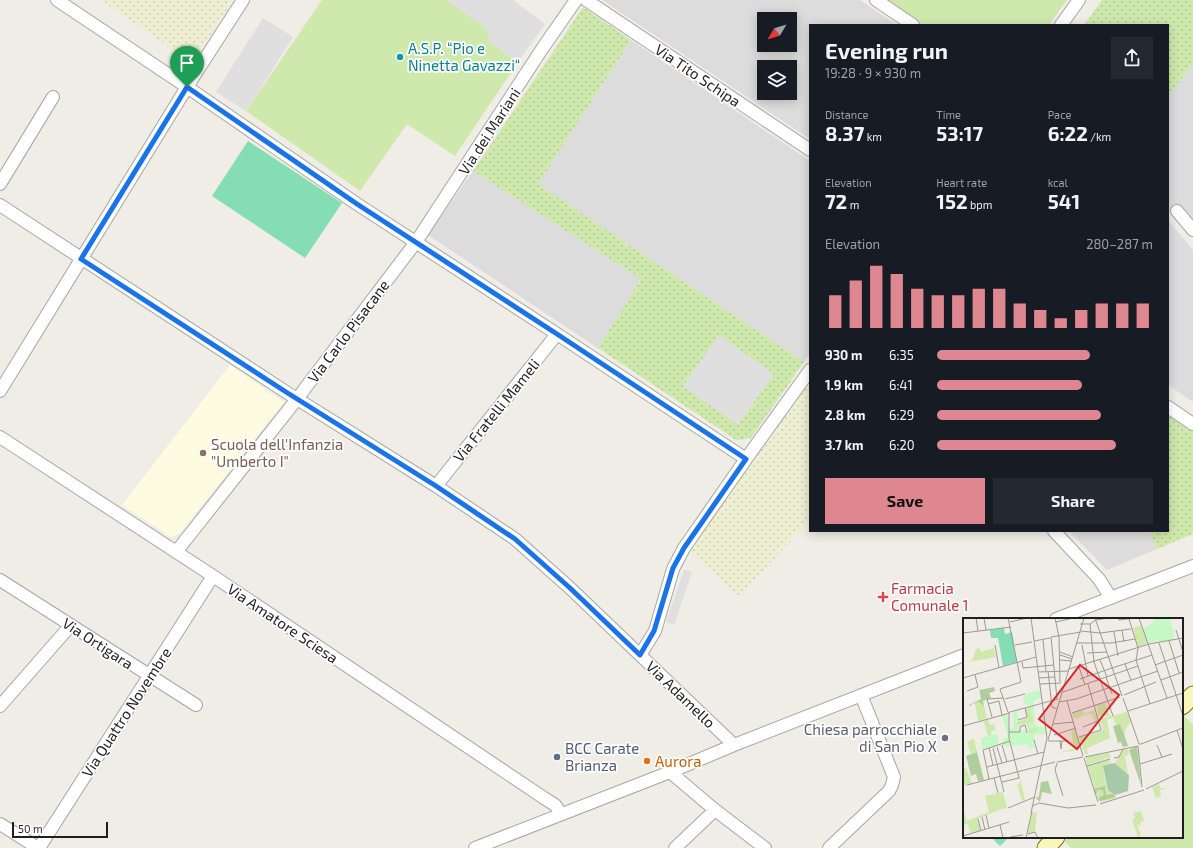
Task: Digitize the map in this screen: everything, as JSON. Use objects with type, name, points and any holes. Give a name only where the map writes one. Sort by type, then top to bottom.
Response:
[{"type":"main road","points":[[1183,705],[1193,695]]},
{"type":"main road","points":[[1046,848],[1055,838]]},
{"type":"street","points":[[57,0],[357,204],[746,459]]},
{"type":"street","points":[[0,391],[187,87],[243,0]]},
{"type":"street","name":"Via dei Mariani","points":[[416,242],[542,49],[576,0]]},
{"type":"street","name":"Via Tito Schipa","points":[[586,0],[809,149]]},
{"type":"street","points":[[876,0],[912,24]]},
{"type":"street","points":[[1061,24],[1079,0]]},
{"type":"street","points":[[0,184],[53,97]]},
{"type":"street","name":"Via Adamello","points":[[0,205],[296,399],[436,486],[515,539],[570,588],[734,745]]},
{"type":"street","points":[[1178,211],[1193,230]]},
{"type":"street","name":"Via Carlo Pisacane","points":[[176,552],[296,399],[416,242]]},
{"type":"street","name":"Via Fratelli Mameli","points":[[436,486],[557,334]]},
{"type":"street","points":[[640,655],[654,631],[673,568],[684,548],[809,371]]},
{"type":"street","points":[[1169,408],[1193,424]]},
{"type":"street","name":"Via Amatore Sciesa","points":[[0,437],[213,576],[555,805],[561,814]]},
{"type":"street","points":[[1055,532],[1099,579],[1110,598]]},
{"type":"street","points":[[1059,618],[1193,566]]},
{"type":"street","name":"Via Quattro Novembre","points":[[39,848],[213,576]]},
{"type":"street","name":"Via Ortigara","points":[[0,580],[196,705]]},
{"type":"street","points":[[0,706],[71,625]]},
{"type":"street","points":[[475,848],[963,655]]},
{"type":"street","points":[[829,848],[889,791],[894,777],[860,695]]},
{"type":"street","points":[[670,772],[715,810],[765,848]]},
{"type":"street","points":[[675,848],[715,810]]},
{"type":"street","points":[[0,824],[39,848]]},
{"type":"shaded area","points":[[446,0],[513,0],[545,24],[518,62],[489,42],[487,28]]},
{"type":"shaded area","points":[[602,0],[860,0],[896,24],[809,24],[809,138]]},
{"type":"shaded area","points":[[263,18],[293,37],[246,111],[216,92]]},
{"type":"shaded area","points":[[631,40],[809,160],[809,354],[804,362],[538,184]]},
{"type":"shaded area","points":[[1193,63],[1193,222],[1178,204],[1169,212],[1169,96]]},
{"type":"shaded area","points":[[473,171],[641,279],[598,348],[428,235]]},
{"type":"shaded area","points":[[1169,221],[1193,250],[1193,402],[1169,386]]},
{"type":"shaded area","points":[[719,335],[774,374],[738,425],[683,386]]},
{"type":"shaded area","name":"Scuola dell'Infanzia \"Umberto I\"","points":[[230,365],[284,402],[180,533],[171,537],[122,505]]},
{"type":"shaded area","points":[[1070,532],[1149,532],[1157,549],[1107,570]]},
{"type":"shaded area","points":[[684,570],[692,572],[674,625],[666,622]]},
{"type":"green space","points":[[101,0],[233,0],[192,63]]},
{"type":"green space","points":[[322,0],[446,0],[487,28],[489,42],[518,62],[455,156],[407,124],[360,191],[246,111]]},
{"type":"green space","points":[[887,0],[1067,0],[1050,24],[921,24]]},
{"type":"green space","points":[[1102,0],[1193,0],[1193,63],[1169,96],[1169,24],[1085,24]]},
{"type":"green space","points":[[583,7],[631,40],[538,184],[804,362],[751,438],[736,440],[598,348],[641,279],[473,171]]},
{"type":"green space","points":[[248,141],[342,203],[305,258],[212,196]]},
{"type":"green space","points":[[809,382],[809,521],[739,596],[690,552],[773,431]]},
{"type":"green space","points":[[1169,415],[1193,431],[1193,534],[1157,549],[1149,532],[1169,532]]},
{"type":"green space","points":[[1183,715],[1193,724],[1193,848],[1071,848],[1064,841],[1067,838],[1183,838]]},
{"type":"green space","points":[[992,838],[1008,838],[1000,846]]},
{"type":"place","name":"A.S.P. “Pio e Ninetta Gavazzi“","points":[[400,57]]},
{"type":"place","name":"Scuola dell'Infanzia \"Umberto I\"","points":[[203,453]]},
{"type":"place","name":"Farmacia Comunale 1","points":[[883,597]]},
{"type":"place","name":"Chiesa parrocchiale di San Pio X","points":[[945,738]]},
{"type":"place","name":"BCC Carate Brianza","points":[[557,757]]},
{"type":"place","name":"Aurora","points":[[647,761]]},
{"type":"route","points":[[187,87],[357,204],[746,459],[684,548],[673,568],[654,631],[640,655],[570,588],[515,539],[436,486],[286,392],[81,259],[187,87]]}]
